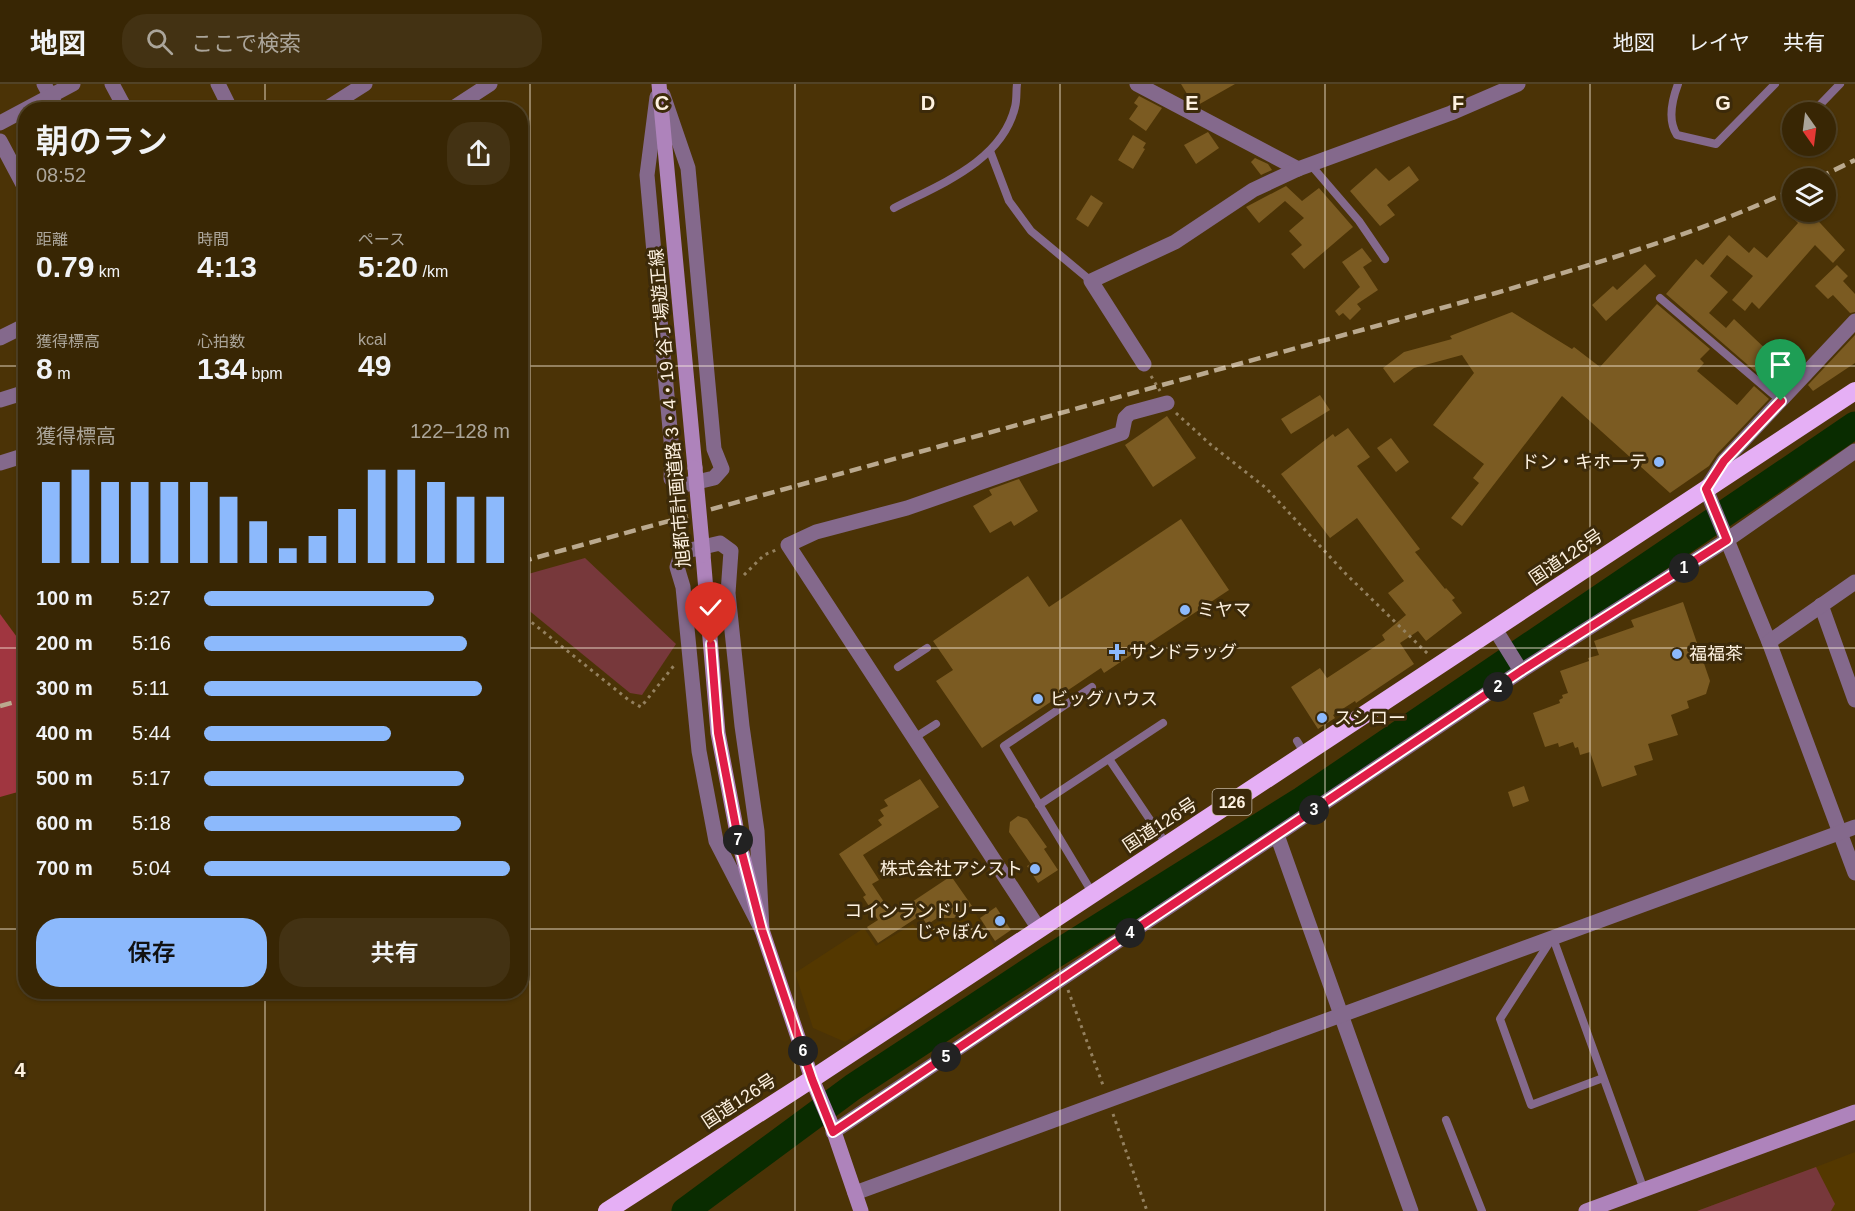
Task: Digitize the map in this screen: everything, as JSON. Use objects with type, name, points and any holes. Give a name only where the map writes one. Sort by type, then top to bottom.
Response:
[{"type":"highway","name":"国道126号","points":[[607,1211],[1167,845],[1301,747],[1440,666],[1495,629],[1709,497],[1855,391]]},
{"type":"street","points":[[51,96],[74,84]]},
{"type":"street","points":[[112,84],[122,102]]},
{"type":"street","points":[[337,102],[365,84]]},
{"type":"street","points":[[462,102],[489,84]]},
{"type":"street","points":[[659,84],[688,168],[714,449],[722,469],[714,478],[680,486],[670,479],[672,451],[647,175],[659,84]]},
{"type":"street","name":"旭都市計画道路 3・4・19 谷丁場遊正線","points":[[659,84],[718,733],[738,838],[762,930],[812,1079],[861,1211]]},
{"type":"street","points":[[1137,84],[1304,166]]},
{"type":"street","points":[[1144,364],[1091,281],[1175,242],[1253,190],[1304,166],[1451,112],[1518,84]]},
{"type":"street","points":[[222,85],[228,102]]},
{"type":"street","points":[[0,123],[18,113]]},
{"type":"street","points":[[0,141],[18,175]]},
{"type":"street","points":[[1855,321],[1724,461],[1709,497],[1769,642],[1855,873]]},
{"type":"street","points":[[0,338],[18,329]]},
{"type":"street","points":[[0,400],[18,394]]},
{"type":"street","points":[[1039,929],[788,545],[816,532],[908,508],[1122,432],[1125,418],[1130,412],[1167,403]]},
{"type":"street","points":[[832,1129],[1063,978],[1521,671],[1727,540],[1855,451]]},
{"type":"street","points":[[0,464],[18,458]]},
{"type":"street","points":[[720,543],[731,551],[728,593],[742,726],[757,831],[762,930],[716,841],[699,751],[690,640],[683,587],[677,567],[682,552],[720,543]]},
{"type":"street","points":[[1769,642],[1855,582]]},
{"type":"street","points":[[1821,605],[1855,700]]},
{"type":"street","points":[[1495,629],[1521,671]]},
{"type":"street","points":[[855,1193],[1855,827]]},
{"type":"street","points":[[1277,835],[1411,1211]]},
{"type":"street","points":[[1586,1211],[1855,1112]]},
{"type":"lane","points":[[894,208],[968,168],[990,151],[1004,131],[1015,108],[1017,84]]},
{"type":"lane","points":[[1678,84],[1670,119],[1677,135],[1716,144],[1775,84]]},
{"type":"lane","points":[[1823,102],[1840,84]]},
{"type":"lane","points":[[990,151],[1009,201],[1031,231],[1091,281]]},
{"type":"lane","points":[[1304,166],[1359,221],[1385,259]]},
{"type":"lane","points":[[1660,297],[1781,401]]},
{"type":"lane","points":[[898,667],[927,648]]},
{"type":"lane","points":[[1092,687],[1004,746],[1093,894]]},
{"type":"lane","points":[[1039,805],[1163,723]]},
{"type":"lane","points":[[914,738],[936,724]]},
{"type":"lane","points":[[1109,759],[1167,845]]},
{"type":"lane","points":[[1552,938],[1500,1019],[1531,1105],[1603,1078]]},
{"type":"lane","points":[[1552,938],[1644,1190]]},
{"type":"lane","points":[[1446,1120],[1482,1211]]},
{"type":"path","points":[[1144,364],[1167,403],[1178,415],[1210,444],[1266,488],[1346,574],[1440,666]]},
{"type":"path","points":[[741,578],[764,555],[788,545]]},
{"type":"path","points":[[528,619],[630,701],[641,707],[676,662]]},
{"type":"path","points":[[1063,978],[1147,1211]]},
{"type":"shaded area","points":[[585,558],[676,644],[642,695],[630,693],[528,610],[528,574]]},
{"type":"shaded area","points":[[0,614],[18,638],[18,792],[0,797]]},
{"type":"shaded area","points":[[974,911],[995,947],[845,1042],[813,1028],[795,973],[864,928],[876,946],[913,924],[920,933],[938,922],[957,921]]},
{"type":"shaded area","points":[[1855,1152],[1855,1211],[1697,1211],[1816,1167]]},
{"type":"shaded area","points":[[1816,1167],[1835,1204],[1831,1211],[1697,1211]]},
{"type":"building","points":[[1181,84],[1235,84],[1198,105],[1192,102]]},
{"type":"building","points":[[1139,96],[1162,108],[1146,131],[1129,119],[1138,106],[1134,103]]},
{"type":"building","points":[[1208,132],[1219,148],[1196,164],[1184,145]]},
{"type":"building","points":[[1133,135],[1146,143],[1133,169],[1118,160]]},
{"type":"building","points":[[1255,158],[1268,164],[1272,170],[1261,175],[1251,162]]},
{"type":"building","points":[[1409,166],[1419,180],[1387,205],[1395,215],[1380,226],[1350,191],[1376,168],[1389,181]]},
{"type":"building","points":[[1286,186],[1302,201],[1319,188],[1353,227],[1304,269],[1291,254],[1302,245],[1289,231],[1304,218],[1285,201],[1259,223],[1246,207]]},
{"type":"building","points":[[1091,195],[1103,203],[1088,227],[1076,219]]},
{"type":"building","points":[[1819,222],[1845,250],[1833,263],[1815,245],[1759,309],[1752,302],[1745,311],[1732,300],[1753,276],[1727,255],[1710,276],[1728,292],[1709,313],[1726,328],[1734,319],[1771,354],[1756,372],[1666,294],[1696,259],[1703,265],[1729,235],[1749,253],[1754,247],[1767,258],[1798,223]]},
{"type":"building","points":[[1362,248],[1372,261],[1363,267],[1378,290],[1357,304],[1361,309],[1350,320],[1343,313],[1339,316],[1335,311],[1360,287],[1342,262]]},
{"type":"building","points":[[1645,264],[1656,276],[1606,321],[1592,305],[1613,286],[1617,290]]},
{"type":"building","points":[[1837,265],[1848,276],[1843,281],[1855,294],[1855,312],[1850,313],[1833,295],[1828,299],[1815,286]]},
{"type":"building","points":[[1657,304],[1710,349],[1700,359],[1704,363],[1697,371],[1737,405],[1754,386],[1769,399],[1717,454],[1709,466],[1670,493],[1562,396],[1462,526],[1451,518],[1479,483],[1473,478],[1484,464],[1433,425],[1474,373],[1462,355],[1414,368],[1394,383],[1383,368],[1404,352],[1452,339],[1450,336],[1512,312],[1572,349],[1574,347],[1600,367]]},
{"type":"building","points":[[1855,335],[1855,363],[1813,391],[1808,385]]},
{"type":"building","points":[[1320,395],[1330,410],[1291,434],[1281,419]]},
{"type":"building","points":[[1167,416],[1196,458],[1153,487],[1125,445]]},
{"type":"building","points":[[1348,428],[1370,457],[1357,466],[1420,549],[1415,552],[1455,598],[1452,600],[1462,613],[1426,641],[1418,631],[1400,643],[1414,664],[1356,703],[1355,701],[1333,715],[1335,718],[1318,729],[1291,687],[1320,668],[1327,678],[1385,640],[1382,635],[1406,615],[1388,593],[1404,581],[1357,518],[1330,538],[1281,474],[1333,434],[1335,437]]},
{"type":"building","points":[[1391,438],[1409,462],[1396,472],[1377,448]]},
{"type":"building","points":[[1019,479],[1038,511],[1014,526],[1011,521],[990,533],[973,506],[992,495],[989,490]]},
{"type":"building","points":[[1181,519],[1229,590],[1104,673],[1101,668],[982,748],[936,681],[953,670],[933,641],[1028,576],[1049,607]]},
{"type":"building","points":[[1683,602],[1710,681],[1706,694],[1687,701],[1689,708],[1671,715],[1678,735],[1648,744],[1653,760],[1634,766],[1637,775],[1602,787],[1590,752],[1580,755],[1578,747],[1575,748],[1573,742],[1559,747],[1558,743],[1545,747],[1533,713],[1560,703],[1562,695],[1568,693],[1560,671],[1599,655],[1594,641],[1634,627],[1631,620]]},
{"type":"building","points":[[920,779],[939,807],[863,855],[879,880],[872,884],[890,911],[903,902],[906,906],[951,876],[972,906],[954,918],[937,918],[927,925],[921,915],[878,943],[867,927],[878,920],[863,897],[866,895],[839,854],[882,825],[878,820],[884,816],[880,810],[888,806],[884,800]]},
{"type":"building","points":[[1524,786],[1529,801],[1513,807],[1508,792]]},
{"type":"building","points":[[1018,816],[1027,819],[1047,847],[1044,849],[1058,870],[1038,883],[1027,866],[1031,864],[1009,832],[1010,822]]},
{"type":"building","points":[[996,907],[1011,930],[995,941],[980,918]]},
{"type":"waterway","points":[[685,1211],[853,1087],[1051,957],[1302,800],[1855,425]]},
{"type":"railway","points":[[1836,169],[1855,160]]},
{"type":"railway","points":[[528,560],[1496,293],[1683,234],[1782,194]]},
{"type":"railway","points":[[0,706],[18,701]]},
{"type":"place","name":"ドン・キホーテ","points":[[1659,462]]},
{"type":"place","name":"ミヤマ","points":[[1185,610]]},
{"type":"place","name":"サンドラッグ","points":[[1117,652]]},
{"type":"place","name":"福福茶","points":[[1677,654]]},
{"type":"place","name":"ビッグハウス","points":[[1038,699]]},
{"type":"place","name":"スシロー","points":[[1322,718]]},
{"type":"place","name":"株式会社アシスト","points":[[1035,869]]},
{"type":"place","name":"コインランドリー じゃぼん","points":[[1000,921]]},
{"type":"route","points":[[711,644],[718,733],[738,838],[762,930],[812,1079],[833,1132],[1521,671],[1727,540],[1706,489],[1724,461],[1781,401]]}]
